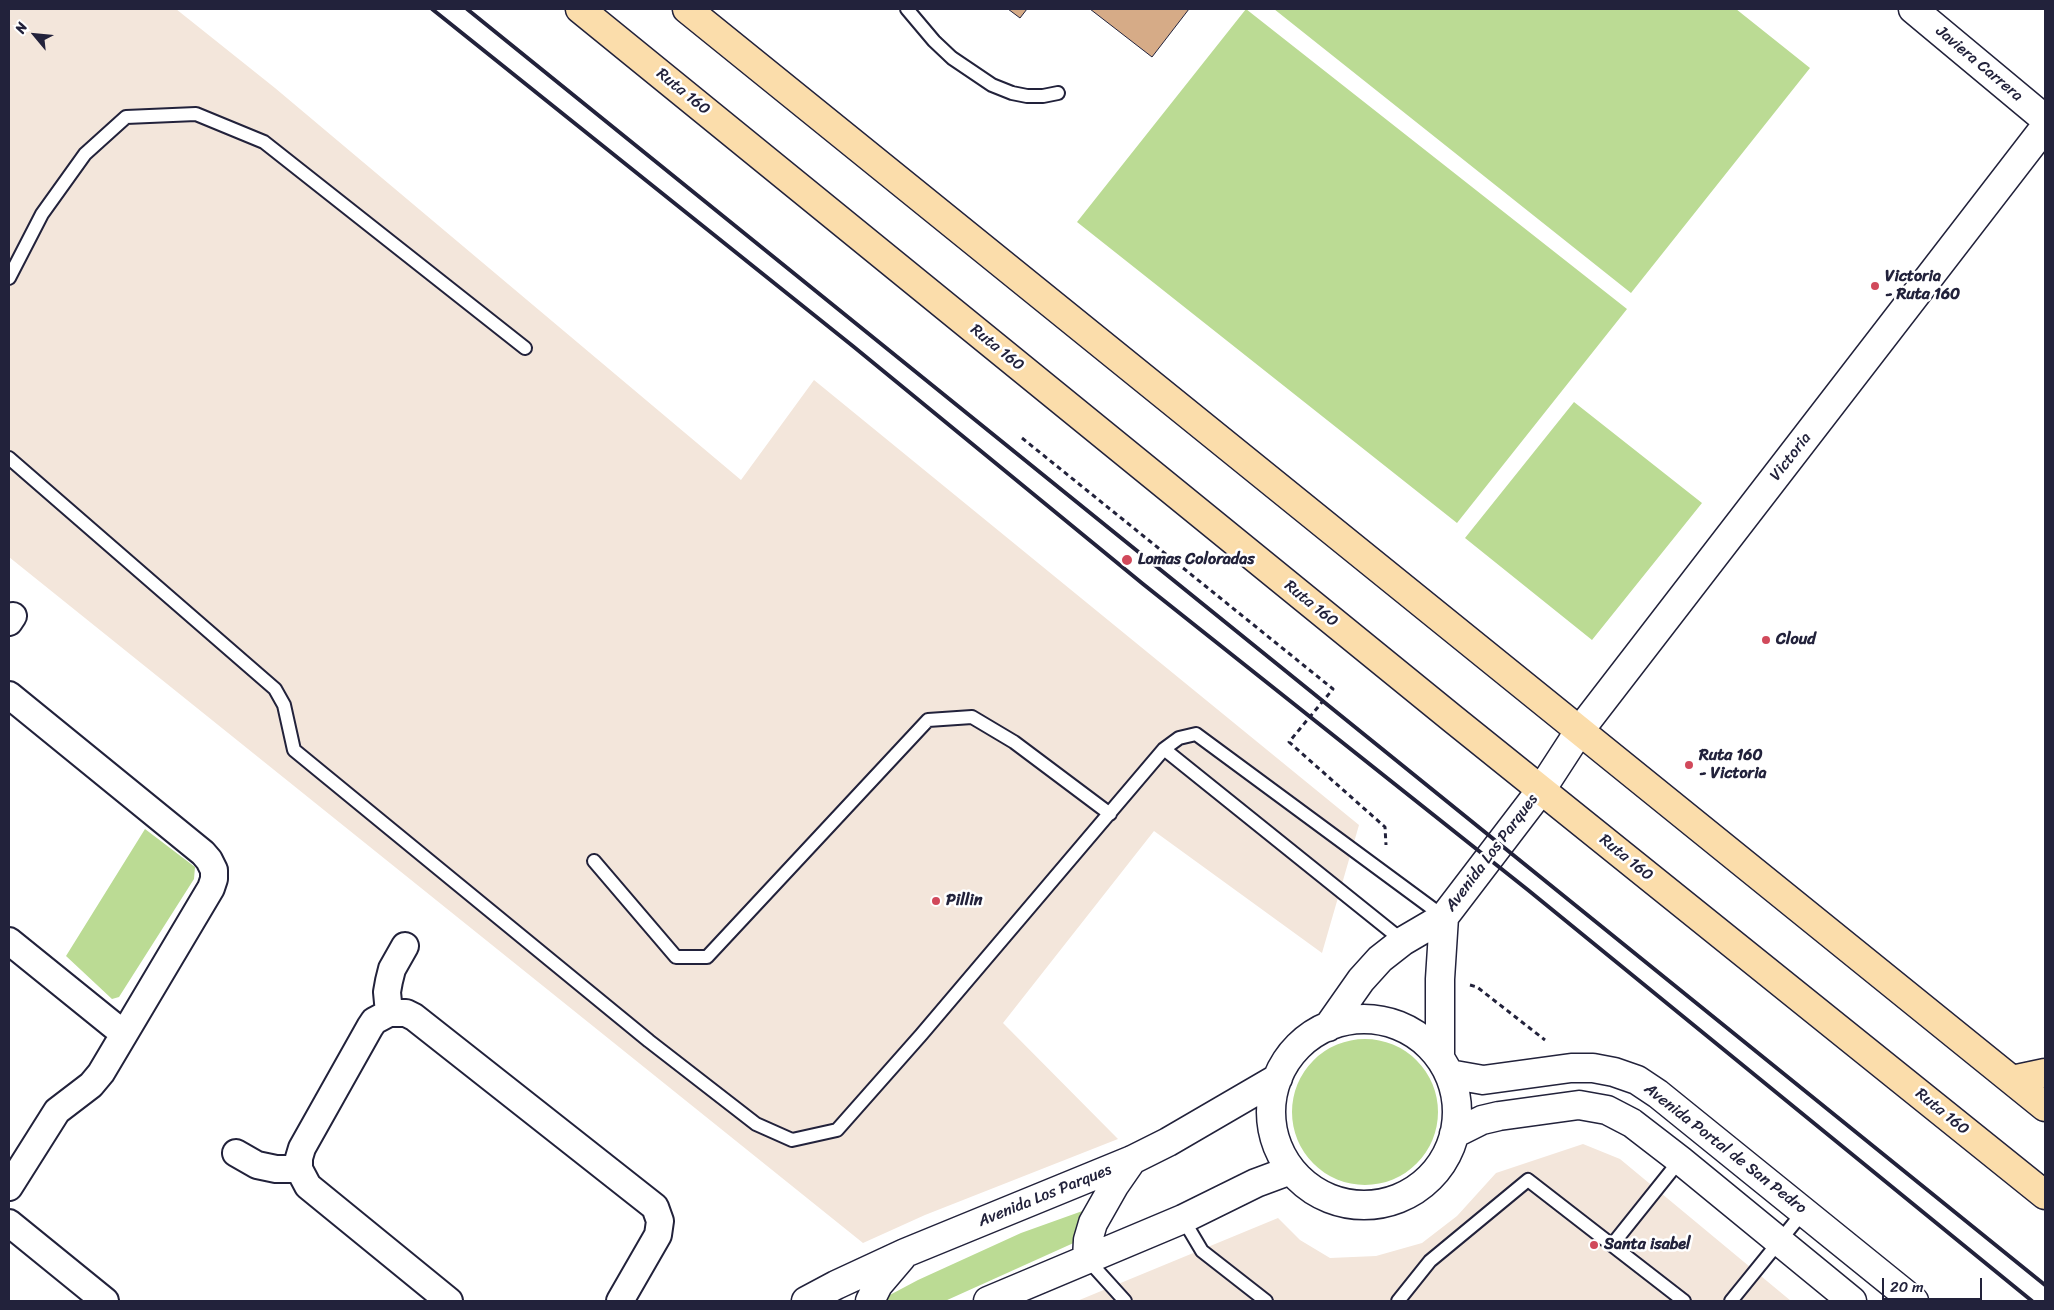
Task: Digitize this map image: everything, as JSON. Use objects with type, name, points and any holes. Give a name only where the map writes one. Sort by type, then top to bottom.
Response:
[{"type":"highway","name":"Ruta 160","points":[[580,9],[1540,790],[2045,1195]]},
{"type":"highway","points":[[687,9],[2045,1107]]},
{"type":"highway","points":[[2012,1080],[2045,1073]]},
{"type":"main road","name":"Javiera Carrera","points":[[1912,9],[2045,119]]},
{"type":"main road","name":"Victoria","points":[[1540,790],[1580,730],[2045,127]]},
{"type":"main road","name":"Avenida Los Parques","points":[[1328,1027],[1361,980],[1380,959],[1403,941],[1444,917],[1540,790]]},
{"type":"main road","name":"Avenida Los Parques","points":[[1444,917],[1440,979],[1444,1066]]},
{"type":"main road","name":"Avenida Los Parques","points":[[1369,1020],[1390,1023],[1408,1031],[1426,1043],[1444,1066],[1455,1094],[1457,1114],[1454,1134],[1447,1154],[1436,1172],[1420,1186],[1403,1196],[1384,1203],[1363,1205],[1342,1203],[1323,1196],[1306,1185],[1291,1170],[1281,1154],[1274,1136],[1271,1116],[1278,1078],[1286,1062],[1298,1048],[1312,1036],[1328,1027],[1348,1021],[1369,1020]]},
{"type":"main road","name":"Avenida Portal de San Pedro","points":[[1444,1066],[1483,1080],[1571,1068],[1593,1068],[1614,1072],[1637,1080],[1658,1094],[1914,1301]]},
{"type":"main road","name":"Avenida Los Parques","points":[[806,1301],[905,1253],[1132,1160],[1168,1142],[1278,1078]]},
{"type":"main road","points":[[1454,1134],[1482,1120],[1499,1116],[1579,1105],[1607,1110],[1620,1116],[1680,1160],[1852,1301]]},
{"type":"main road","points":[[1087,1259],[1088,1240],[1093,1223],[1106,1199],[1132,1160]]},
{"type":"main road","points":[[988,1301],[1183,1219],[1256,1183],[1291,1170]]},
{"type":"main road","points":[[870,1301],[878,1285],[905,1253]]},
{"type":"street","points":[[9,695],[203,853],[210,860],[214,870],[211,888],[101,1073],[91,1085],[57,1110],[9,1187]]},
{"type":"street","points":[[9,941],[124,1034]]},
{"type":"street","points":[[389,1013],[387,992],[389,981],[392,969],[405,946]]},
{"type":"street","points":[[449,1301],[308,1186],[299,1169],[299,1158],[302,1148],[370,1027],[374,1021],[389,1013],[406,1013],[414,1017],[655,1207],[660,1221],[658,1235],[620,1301]]},
{"type":"street","points":[[236,1153],[257,1164],[276,1170],[299,1169]]},
{"type":"street","points":[[9,1223],[105,1301]]},
{"type":"lane","points":[[907,9],[934,41],[972,74],[1012,93],[1027,96],[1043,96],[1058,93]]},
{"type":"lane","points":[[9,278],[42,214],[85,154],[126,117],[196,114],[264,142],[525,348]]},
{"type":"lane","points":[[9,458],[275,689],[284,705],[294,750],[649,1041],[756,1124],[792,1140],[837,1130],[921,1035],[1164,749],[1179,738],[1196,734],[1444,917]]},
{"type":"lane","points":[[594,861],[676,957],[707,957],[928,720],[972,717],[1014,742],[1110,814]]},
{"type":"lane","points":[[1164,749],[1403,941]]},
{"type":"lane","points":[[1612,1245],[1680,1160]]},
{"type":"lane","points":[[1398,1301],[1430,1262],[1528,1180],[1684,1301]]},
{"type":"lane","points":[[1731,1301],[1804,1211]]},
{"type":"lane","points":[[1183,1219],[1202,1251],[1266,1301]]},
{"type":"lane","points":[[1087,1259],[1125,1301]]},
{"type":"path","points":[[1022,438],[1333,690],[1289,742],[1385,827],[1388,875]]},
{"type":"path","points":[[1440,979],[1477,987],[1554,1047],[1571,1068]]},
{"type":"shaded area","points":[[9,9],[176,9],[275,88],[741,480],[814,380],[1359,825],[1322,953],[1154,831],[1003,1023],[1118,1139],[925,1215],[863,1243],[9,557]]},
{"type":"shaded area","points":[[1583,1144],[1620,1159],[1791,1301],[1077,1301],[1278,1218],[1300,1240],[1330,1258],[1376,1256],[1422,1243],[1457,1216],[1496,1173]]},
{"type":"green space","points":[[1246,9],[1627,309],[1457,523],[1077,222]]},
{"type":"green space","points":[[1274,9],[1736,9],[1810,68],[1631,293]]},
{"type":"green space","points":[[1574,402],[1702,503],[1592,640],[1465,538]]},
{"type":"green space","points":[[145,829],[195,867],[194,879],[119,997],[112,999],[66,956]]},
{"type":"green space","points":[[1365,1039],[1393,1044],[1417,1060],[1433,1084],[1438,1112],[1433,1140],[1417,1164],[1393,1180],[1365,1185],[1337,1180],[1313,1164],[1297,1140],[1292,1112],[1297,1084],[1313,1060],[1337,1044]]},
{"type":"green space","points":[[1088,1209],[1078,1241],[945,1301],[884,1301],[886,1297],[918,1280],[1021,1233]]},
{"type":"building","points":[[1008,9],[1027,9],[1020,18]]},
{"type":"building","points":[[1090,9],[1189,9],[1152,57]]},
{"type":"railway","points":[[432,9],[854,347],[1143,584],[1528,890],[2032,1301]]},
{"type":"railway","points":[[467,9],[2045,1285]]},
{"type":"place","name":"Victoria - Ruta 160","points":[[1875,286]]},
{"type":"place","name":"Lomas Coloradas","points":[[1127,560]]},
{"type":"place","name":"Cloud","points":[[1766,640]]},
{"type":"place","name":"Ruta 160 - Victoria","points":[[1689,765]]},
{"type":"place","name":"Pillin","points":[[936,901]]},
{"type":"place","name":"Santa isabel","points":[[1594,1245]]}]
